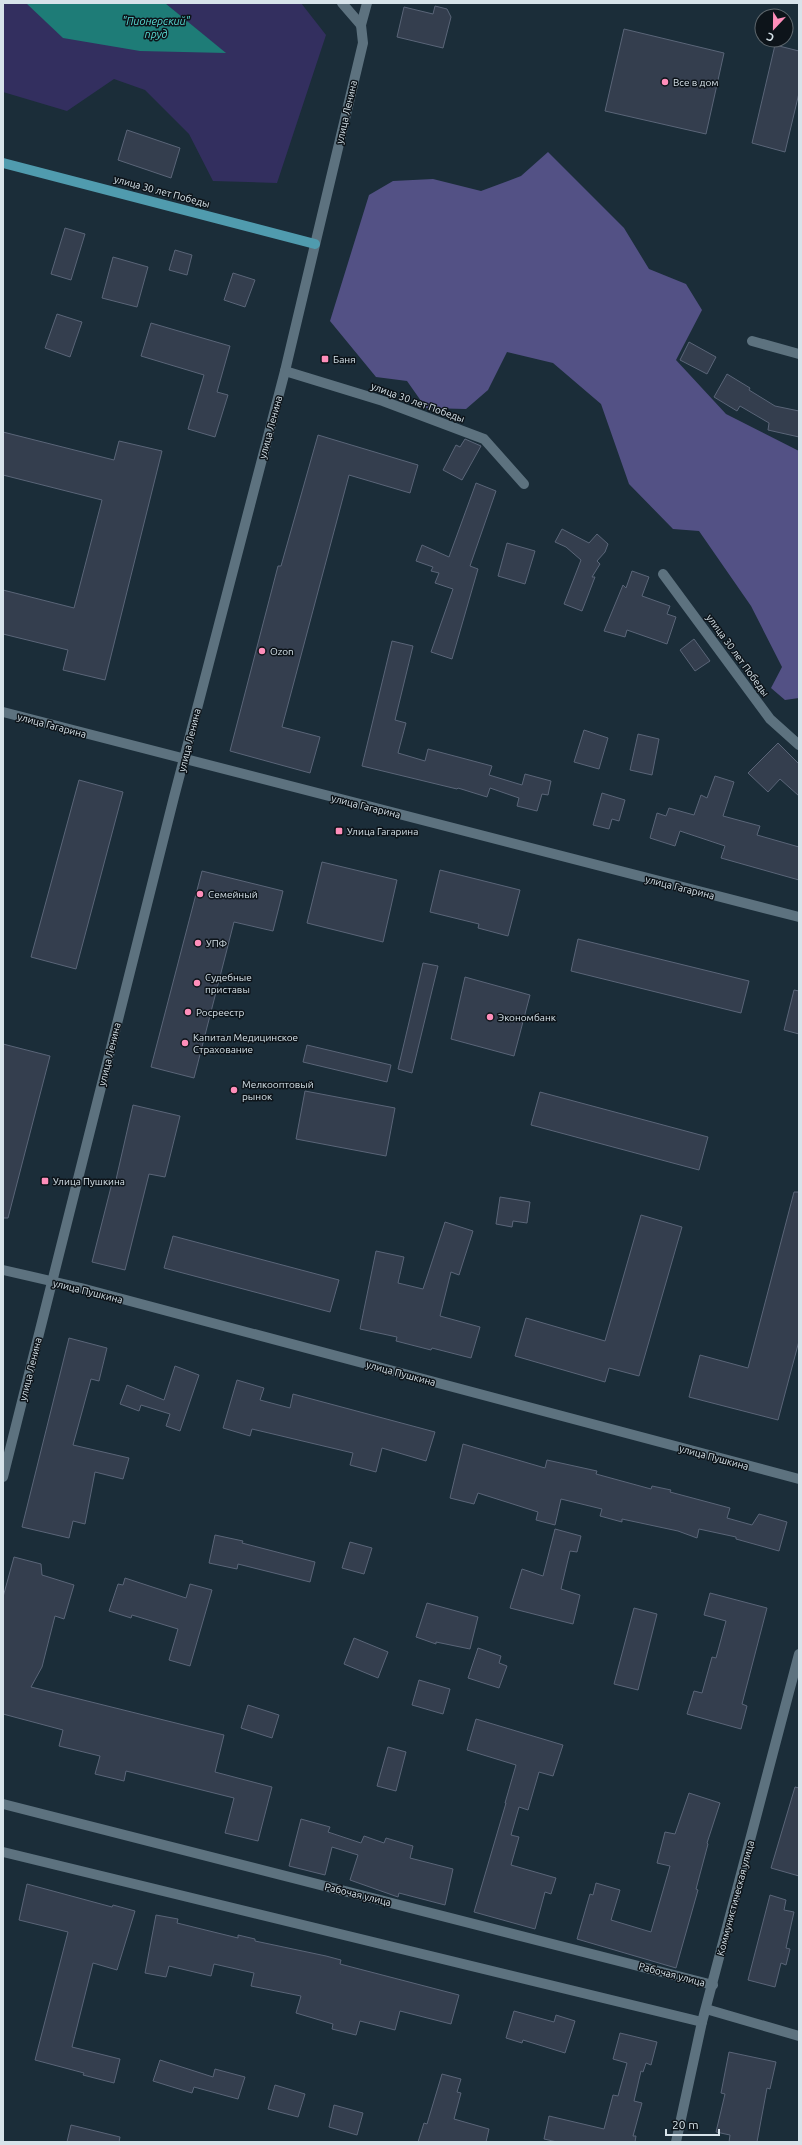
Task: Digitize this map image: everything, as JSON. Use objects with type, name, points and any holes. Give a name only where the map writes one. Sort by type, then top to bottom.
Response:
[{"type":"main road","name":"улица 30 лет Победы","points":[[3,162],[314,244]]},
{"type":"street","points":[[342,3],[361,25]]},
{"type":"street","name":"улица Ленина","points":[[3,1477],[51,1281],[285,371],[363,43],[361,25],[367,3]]},
{"type":"street","points":[[752,341],[799,354]]},
{"type":"street","name":"улица 30 лет Победы","points":[[285,371],[383,400],[484,439],[524,484]]},
{"type":"street","name":"улица 30 лет Победы","points":[[663,574],[770,719],[799,745]]},
{"type":"street","name":"улица Гагарина","points":[[3,712],[184,760],[799,917]]},
{"type":"street","name":"улица Пушкина","points":[[3,1270],[51,1281],[799,1479]]},
{"type":"street","name":"Коммунистическая улица","points":[[676,2142],[702,2022],[713,1985],[799,1654]]},
{"type":"street","name":"Рабочая улица","points":[[3,1804],[713,1985]]},
{"type":"street","points":[[3,1852],[702,2022]]},
{"type":"street","points":[[706,2009],[799,2036]]},
{"type":"shaded area","points":[[3,3],[31,3],[225,53],[165,3],[301,3],[326,35],[277,183],[213,181],[189,134],[145,90],[114,79],[67,111],[3,92]]},
{"type":"shaded area","points":[[548,152],[624,228],[649,269],[686,284],[702,310],[676,360],[726,414],[799,451],[799,698],[785,700],[771,688],[782,667],[751,606],[699,531],[673,529],[629,484],[601,404],[553,363],[507,352],[488,390],[466,409],[426,408],[407,381],[376,377],[330,321],[369,195],[393,181],[433,179],[481,191],[521,176]]},
{"type":"water","name":"\"Пионерский\" пруд","points":[[26,3],[165,3],[226,53],[140,51],[63,38]]},
{"type":"building","points":[[435,6],[447,9],[451,17],[443,48],[397,37],[404,7],[433,14]]},
{"type":"building","name":"Все в дом","points":[[624,29],[724,53],[706,134],[605,111]]},
{"type":"building","points":[[774,48],[787,48],[799,51],[799,93],[785,152],[752,143]]},
{"type":"building","points":[[127,130],[180,148],[171,178],[118,160]]},
{"type":"building","points":[[65,228],[85,234],[71,280],[51,274]]},
{"type":"building","points":[[175,250],[192,255],[187,275],[169,270]]},
{"type":"building","points":[[113,257],[148,267],[137,307],[102,298]]},
{"type":"building","points":[[233,273],[255,280],[245,307],[224,300]]},
{"type":"building","points":[[57,314],[82,322],[70,357],[45,348]]},
{"type":"building","points":[[151,323],[230,346],[217,392],[228,395],[215,437],[188,429],[204,375],[141,356]]},
{"type":"building","points":[[689,342],[716,357],[707,374],[680,360]]},
{"type":"building","points":[[727,374],[775,406],[799,411],[799,437],[768,430],[769,423],[740,406],[737,411],[714,397]]},
{"type":"building","points":[[3,432],[114,460],[119,441],[162,451],[105,680],[63,670],[68,650],[3,634],[3,590],[74,608],[102,500],[3,475]]},
{"type":"building","points":[[318,435],[418,465],[410,493],[349,475],[282,727],[320,737],[310,773],[230,751],[278,566],[281,566]]},
{"type":"building","points":[[465,439],[481,446],[462,480],[443,470],[456,445],[460,447]]},
{"type":"building","points":[[476,483],[496,491],[470,566],[478,569],[452,659],[431,652],[453,589],[435,583],[439,573],[431,571],[433,567],[416,561],[422,545],[449,557]]},
{"type":"building","points":[[562,529],[589,543],[597,534],[608,544],[605,552],[597,561],[600,564],[592,577],[595,577],[582,611],[564,604],[581,560],[566,547],[555,542]]},
{"type":"building","points":[[507,543],[535,551],[525,584],[498,576]]},
{"type":"building","points":[[632,571],[649,577],[642,596],[670,606],[667,614],[676,617],[667,644],[627,630],[625,637],[604,631],[623,585],[626,588]]},
{"type":"building","points":[[694,639],[710,661],[695,671],[680,650]]},
{"type":"building","points":[[392,641],[413,646],[395,720],[406,723],[398,753],[425,761],[428,749],[492,766],[489,775],[522,785],[525,774],[551,781],[548,795],[542,794],[537,811],[517,806],[519,798],[490,788],[487,797],[458,788],[362,766]]},
{"type":"building","points":[[584,730],[608,738],[599,769],[574,762]]},
{"type":"building","points":[[638,734],[659,739],[652,775],[630,770]]},
{"type":"building","points":[[778,743],[799,764],[799,796],[780,779],[768,792],[748,773]]},
{"type":"building","points":[[715,776],[734,782],[723,816],[760,826],[757,835],[799,847],[799,880],[721,858],[725,846],[680,831],[675,846],[650,838],[657,813],[666,816],[669,808],[694,815],[701,795],[707,798]]},
{"type":"building","points":[[79,780],[123,792],[76,969],[31,957]]},
{"type":"building","points":[[602,793],[625,800],[619,821],[612,819],[609,829],[593,825]]},
{"type":"building","points":[[322,862],[397,880],[383,942],[307,923]]},
{"type":"building","points":[[440,870],[520,890],[508,936],[478,928],[479,924],[430,912]]},
{"type":"building","points":[[202,871],[283,891],[273,931],[234,922],[194,1078],[151,1067]]},
{"type":"building","points":[[578,939],[749,981],[741,1013],[571,971]]},
{"type":"building","points":[[423,963],[438,966],[412,1073],[398,1069]]},
{"type":"building","name":"Экономбанк","points":[[465,977],[530,995],[514,1056],[451,1039]]},
{"type":"building","points":[[794,990],[799,991],[799,1034],[784,1030]]},
{"type":"building","points":[[3,1044],[50,1056],[8,1218],[3,1218]]},
{"type":"building","points":[[307,1045],[391,1065],[387,1082],[303,1062]]},
{"type":"building","points":[[305,1091],[395,1108],[386,1156],[296,1139]]},
{"type":"building","points":[[540,1092],[708,1137],[699,1170],[531,1125]]},
{"type":"building","points":[[133,1105],[180,1116],[165,1177],[149,1174],[125,1270],[92,1262],[112,1183],[115,1184]]},
{"type":"building","points":[[794,1192],[799,1192],[799,1341],[778,1420],[689,1397],[700,1355],[748,1368]]},
{"type":"building","points":[[500,1197],[530,1202],[527,1223],[513,1221],[512,1227],[496,1224]]},
{"type":"building","points":[[641,1215],[682,1227],[639,1376],[609,1368],[605,1382],[515,1356],[526,1318],[605,1341]]},
{"type":"building","points":[[445,1222],[473,1231],[459,1275],[451,1272],[440,1316],[480,1327],[471,1358],[396,1341],[397,1337],[360,1329],[376,1251],[404,1257],[398,1283],[423,1289]]},
{"type":"building","points":[[173,1236],[339,1280],[330,1312],[164,1268]]},
{"type":"building","points":[[69,1338],[107,1348],[99,1381],[91,1379],[73,1445],[129,1458],[123,1479],[95,1472],[85,1524],[73,1521],[69,1538],[22,1527]]},
{"type":"building","points":[[175,1366],[199,1375],[180,1431],[166,1426],[170,1414],[141,1405],[139,1411],[120,1404],[127,1385],[164,1400]]},
{"type":"building","points":[[237,1380],[264,1388],[260,1400],[290,1408],[293,1394],[435,1432],[426,1461],[382,1448],[376,1472],[350,1465],[353,1453],[252,1429],[250,1436],[223,1428]]},
{"type":"building","points":[[463,1444],[545,1468],[547,1460],[597,1471],[596,1474],[651,1489],[652,1486],[671,1490],[670,1492],[730,1508],[727,1518],[752,1525],[759,1514],[787,1522],[779,1551],[736,1539],[736,1537],[699,1529],[697,1538],[678,1531],[622,1519],[622,1522],[600,1516],[602,1509],[561,1499],[555,1525],[536,1520],[538,1512],[478,1493],[474,1504],[450,1498]]},
{"type":"building","points":[[555,1529],[581,1536],[577,1552],[570,1551],[561,1589],[580,1595],[573,1624],[510,1608],[522,1569],[543,1576]]},
{"type":"building","points":[[215,1535],[243,1541],[242,1543],[315,1562],[310,1582],[238,1564],[237,1569],[209,1563]]},
{"type":"building","points":[[350,1542],[372,1548],[364,1574],[342,1568]]},
{"type":"building","points":[[14,1557],[41,1564],[42,1575],[74,1585],[64,1619],[55,1616],[42,1667],[31,1687],[224,1735],[215,1772],[272,1787],[258,1841],[225,1833],[234,1798],[126,1771],[124,1781],[95,1774],[100,1756],[59,1746],[63,1730],[3,1714],[3,1597]]},
{"type":"building","points":[[125,1578],[186,1598],[190,1584],[212,1590],[190,1666],[169,1660],[178,1629],[132,1615],[131,1618],[109,1611],[118,1584],[123,1585]]},
{"type":"building","points":[[710,1593],[767,1608],[742,1704],[747,1706],[741,1729],[687,1714],[694,1691],[702,1693],[712,1657],[716,1658],[726,1621],[704,1615]]},
{"type":"building","points":[[427,1603],[478,1617],[470,1649],[436,1642],[436,1644],[416,1637]]},
{"type":"building","points":[[634,1608],[657,1614],[638,1690],[614,1684]]},
{"type":"building","points":[[354,1638],[388,1652],[378,1678],[344,1664]]},
{"type":"building","points":[[478,1648],[501,1656],[499,1663],[507,1666],[499,1688],[468,1678]]},
{"type":"building","points":[[419,1680],[450,1689],[443,1714],[412,1705]]},
{"type":"building","points":[[248,1705],[279,1715],[272,1738],[241,1728]]},
{"type":"building","points":[[476,1719],[563,1745],[553,1776],[539,1772],[528,1810],[519,1807],[511,1835],[519,1837],[511,1865],[556,1878],[551,1894],[545,1892],[535,1929],[474,1912],[516,1765],[467,1750]]},
{"type":"building","points":[[388,1747],[406,1752],[396,1791],[377,1786]]},
{"type":"building","points":[[795,1787],[799,1788],[799,1876],[771,1868]]},
{"type":"building","points":[[689,1793],[720,1803],[707,1843],[708,1844],[696,1889],[698,1890],[676,1968],[577,1939],[590,1894],[593,1895],[596,1883],[620,1890],[611,1920],[651,1932],[670,1866],[657,1863],[665,1832],[675,1834]]},
{"type":"building","points":[[301,1819],[330,1827],[328,1832],[361,1843],[364,1836],[384,1843],[386,1838],[413,1846],[410,1858],[453,1869],[445,1905],[399,1893],[398,1897],[350,1880],[358,1855],[332,1847],[325,1875],[289,1866]]},
{"type":"building","points":[[27,1884],[112,1907],[113,1905],[135,1911],[117,1970],[93,1963],[72,2047],[120,2059],[114,2083],[83,2075],[84,2073],[35,2060],[68,1932],[19,1920]]},
{"type":"building","points":[[770,1895],[786,1900],[784,1910],[794,1912],[786,1948],[790,1949],[786,1965],[781,1963],[775,1987],[748,1980]]},
{"type":"building","points":[[156,1915],[178,1919],[177,1923],[238,1938],[238,1935],[255,1939],[255,1941],[326,1956],[341,1960],[340,1964],[459,1995],[451,2024],[400,2011],[395,2030],[360,2021],[356,2035],[332,2029],[333,2024],[296,2013],[301,1996],[251,1986],[254,1973],[214,1964],[211,1976],[169,1966],[166,1977],[145,1973]]},
{"type":"building","points":[[514,2011],[554,2022],[556,2015],[575,2021],[565,2053],[523,2040],[522,2043],[506,2038]]},
{"type":"building","points":[[620,2033],[657,2042],[651,2065],[646,2063],[643,2072],[641,2071],[634,2101],[642,2103],[633,2136],[636,2136],[635,2142],[557,2142],[544,2139],[549,2116],[604,2129],[613,2095],[618,2096],[627,2063],[613,2059]]},
{"type":"building","points":[[729,2052],[776,2062],[770,2089],[767,2088],[757,2142],[729,2142],[730,2135],[716,2132],[725,2094],[721,2093]]},
{"type":"building","points":[[160,2060],[213,2077],[215,2069],[245,2077],[238,2099],[194,2087],[192,2093],[153,2081]]},
{"type":"building","points":[[442,2074],[461,2079],[457,2092],[461,2093],[454,2119],[489,2129],[486,2142],[418,2142],[424,2123],[427,2124]]},
{"type":"building","points":[[275,2085],[305,2094],[298,2117],[268,2109]]},
{"type":"building","points":[[334,2105],[363,2113],[357,2135],[329,2127]]},
{"type":"building","points":[[71,2125],[120,2137],[119,2142],[67,2142]]},
{"type":"place","name":"Все в дом","points":[[665,82]]},
{"type":"place","name":"Баня","points":[[325,359]]},
{"type":"place","name":"Ozon","points":[[262,651]]},
{"type":"place","name":"Улица Гагарина","points":[[339,831]]},
{"type":"place","name":"Семейный","points":[[200,894]]},
{"type":"place","name":"УПФ","points":[[198,943]]},
{"type":"place","name":"Судебные приставы","points":[[197,983]]},
{"type":"place","name":"Росреестр","points":[[188,1012]]},
{"type":"place","name":"Экономбанк","points":[[490,1017]]},
{"type":"place","name":"Капитал Медицинское Страхование","points":[[185,1043]]},
{"type":"place","name":"Мелкооптовый рынок","points":[[234,1090]]},
{"type":"place","name":"Улица Пушкина","points":[[45,1181]]}]
